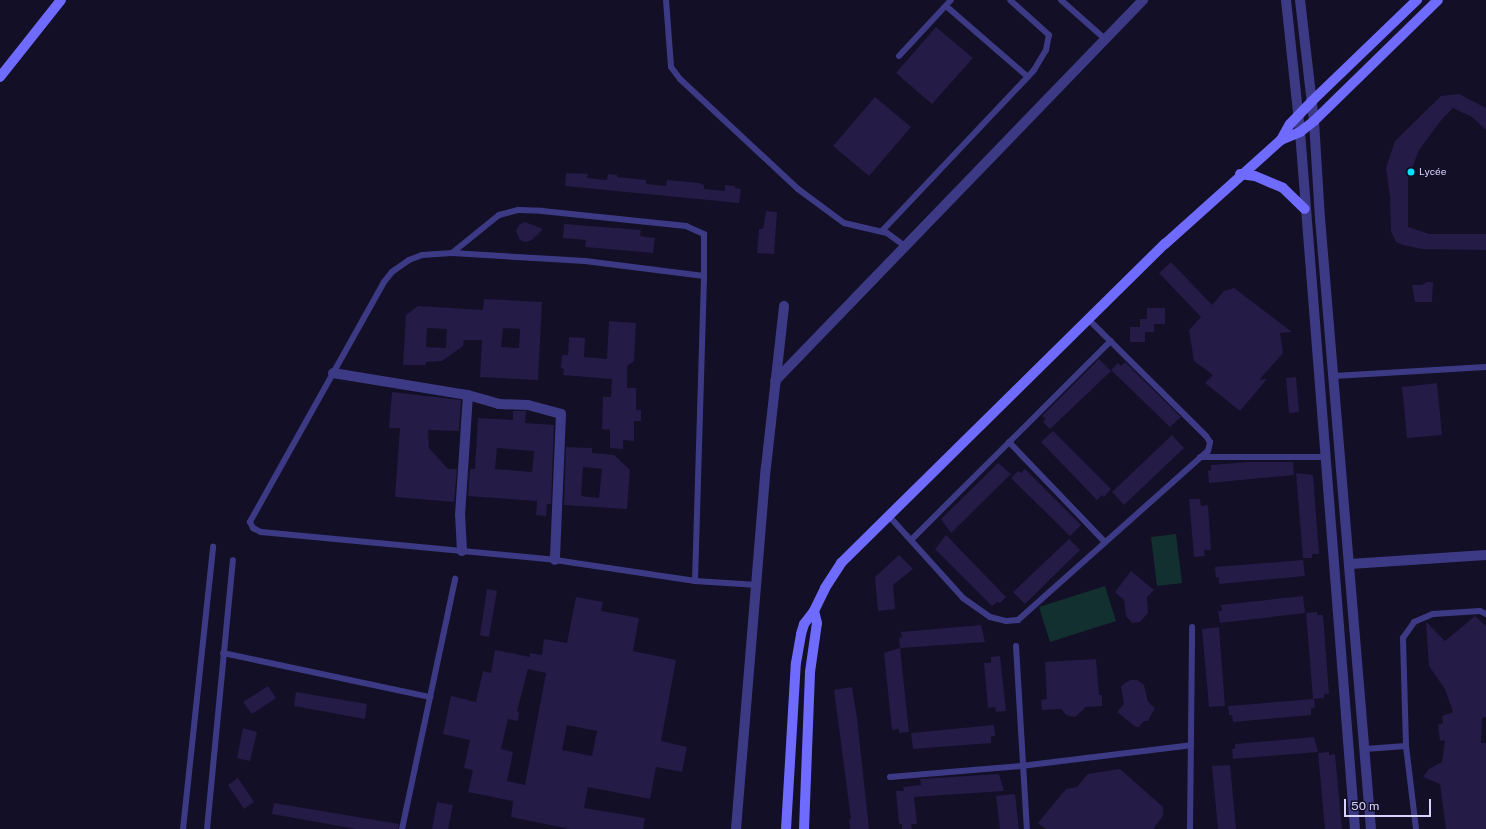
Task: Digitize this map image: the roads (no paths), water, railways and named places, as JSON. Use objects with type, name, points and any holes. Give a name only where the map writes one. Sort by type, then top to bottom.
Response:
[{"type":"main road","points":[[0,77],[61,0]]},
{"type":"main road","points":[[786,829],[796,663],[804,624],[814,611],[825,588],[841,563],[1088,318],[1240,174],[1281,140],[1298,116],[1312,101],[1417,0]]},
{"type":"main road","points":[[1281,140],[1300,132],[1314,121],[1438,0]]},
{"type":"main road","points":[[1240,174],[1269,181],[1295,197],[1305,208]]},
{"type":"main road","points":[[804,829],[810,672],[817,623],[814,611]]},
{"type":"street","points":[[775,381],[1143,0]]},
{"type":"street","points":[[1286,0],[1300,132],[1355,829]]},
{"type":"street","points":[[1300,0],[1314,121],[1371,829]]},
{"type":"street","points":[[736,829],[775,381],[784,306]]},
{"type":"street","points":[[333,373],[468,395],[499,404],[528,405],[561,414],[555,560]]},
{"type":"street","points":[[462,551],[460,515],[468,395]]},
{"type":"street","points":[[1350,564],[1486,555]]},
{"type":"lane","points":[[666,0],[671,67],[680,79],[798,189],[844,223],[854,227],[867,227],[882,231],[906,247]]},
{"type":"lane","points":[[898,56],[952,0]]},
{"type":"lane","points":[[882,231],[1028,77],[1046,50],[1048,35],[1010,0]]},
{"type":"lane","points":[[1061,0],[1106,40]]},
{"type":"lane","points":[[946,6],[1028,77]]},
{"type":"lane","points":[[452,253],[499,215],[518,210],[542,211],[686,226],[704,234],[695,581]]},
{"type":"lane","points":[[704,276],[585,261],[452,253],[422,255],[392,272],[252,516],[251,526],[261,532],[555,560],[695,581],[758,585]]},
{"type":"lane","points":[[888,515],[963,598],[990,617],[1006,621],[1018,620],[1208,451],[1210,442],[1088,318]]},
{"type":"lane","points":[[911,540],[1111,341]]},
{"type":"lane","points":[[1334,376],[1486,367]]},
{"type":"lane","points":[[1009,442],[1105,542]]},
{"type":"lane","points":[[1200,457],[1325,458]]},
{"type":"lane","points":[[183,829],[212,547]]},
{"type":"lane","points":[[207,829],[233,560]]},
{"type":"lane","points":[[402,829],[455,579]]},
{"type":"lane","points":[[1416,829],[1406,746],[1403,638],[1414,622],[1433,614],[1480,611],[1486,614]]},
{"type":"lane","points":[[1190,829],[1192,627]]},
{"type":"lane","points":[[1016,646],[1021,766],[1027,829]]},
{"type":"lane","points":[[223,653],[430,697]]},
{"type":"lane","points":[[890,777],[1021,766],[1191,745]]},
{"type":"lane","points":[[1365,748],[1406,746]]},
{"type":"place","name":"Lycée","points":[[1411,172]]}]
